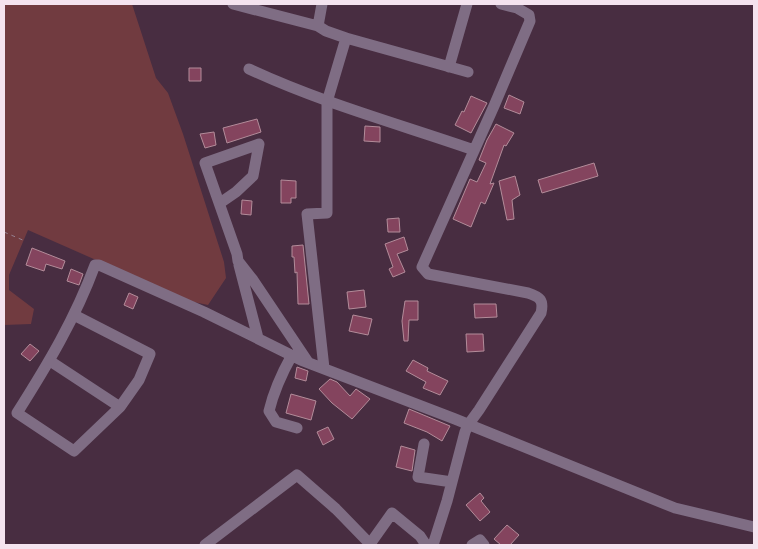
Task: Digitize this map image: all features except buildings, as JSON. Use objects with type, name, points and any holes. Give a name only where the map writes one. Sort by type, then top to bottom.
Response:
[{"type":"street","points":[[233,4],[318,26],[346,38],[468,72]]},
{"type":"street","points":[[318,26],[322,4]]},
{"type":"street","points":[[449,67],[466,4]]},
{"type":"street","points":[[433,545],[468,425],[541,313],[543,305],[536,296],[528,293],[428,274],[422,268],[530,21],[529,15],[523,11],[501,4]]},
{"type":"street","points":[[324,368],[307,214],[327,213],[327,102],[346,38]]},
{"type":"street","points":[[249,69],[285,86],[327,102],[474,150]]},
{"type":"street","points":[[220,203],[236,192],[253,176],[259,144],[205,163],[237,254],[258,338]]},
{"type":"street","points":[[238,261],[253,280],[308,362]]},
{"type":"street","points":[[74,315],[150,354],[139,380],[120,407],[74,451],[17,413],[50,361],[74,315],[95,265],[195,308],[308,362],[675,508],[754,527]]},
{"type":"street","points":[[292,355],[272,396],[269,410],[276,422],[297,428]]},
{"type":"street","points":[[50,361],[120,407]]},
{"type":"street","points":[[424,444],[418,477],[452,482]]},
{"type":"street","points":[[205,545],[297,475],[336,509],[370,544],[392,513],[420,536],[426,545]]},
{"type":"street","points":[[472,545],[480,540],[484,545]]},
{"type":"path","points":[[4,232],[25,241]]},
{"type":"shaded area","points":[[4,4],[132,4],[156,78],[168,93],[183,134],[224,262],[226,278],[208,305],[189,301],[28,230],[9,275],[9,290],[34,309],[31,324],[4,325]]}]
